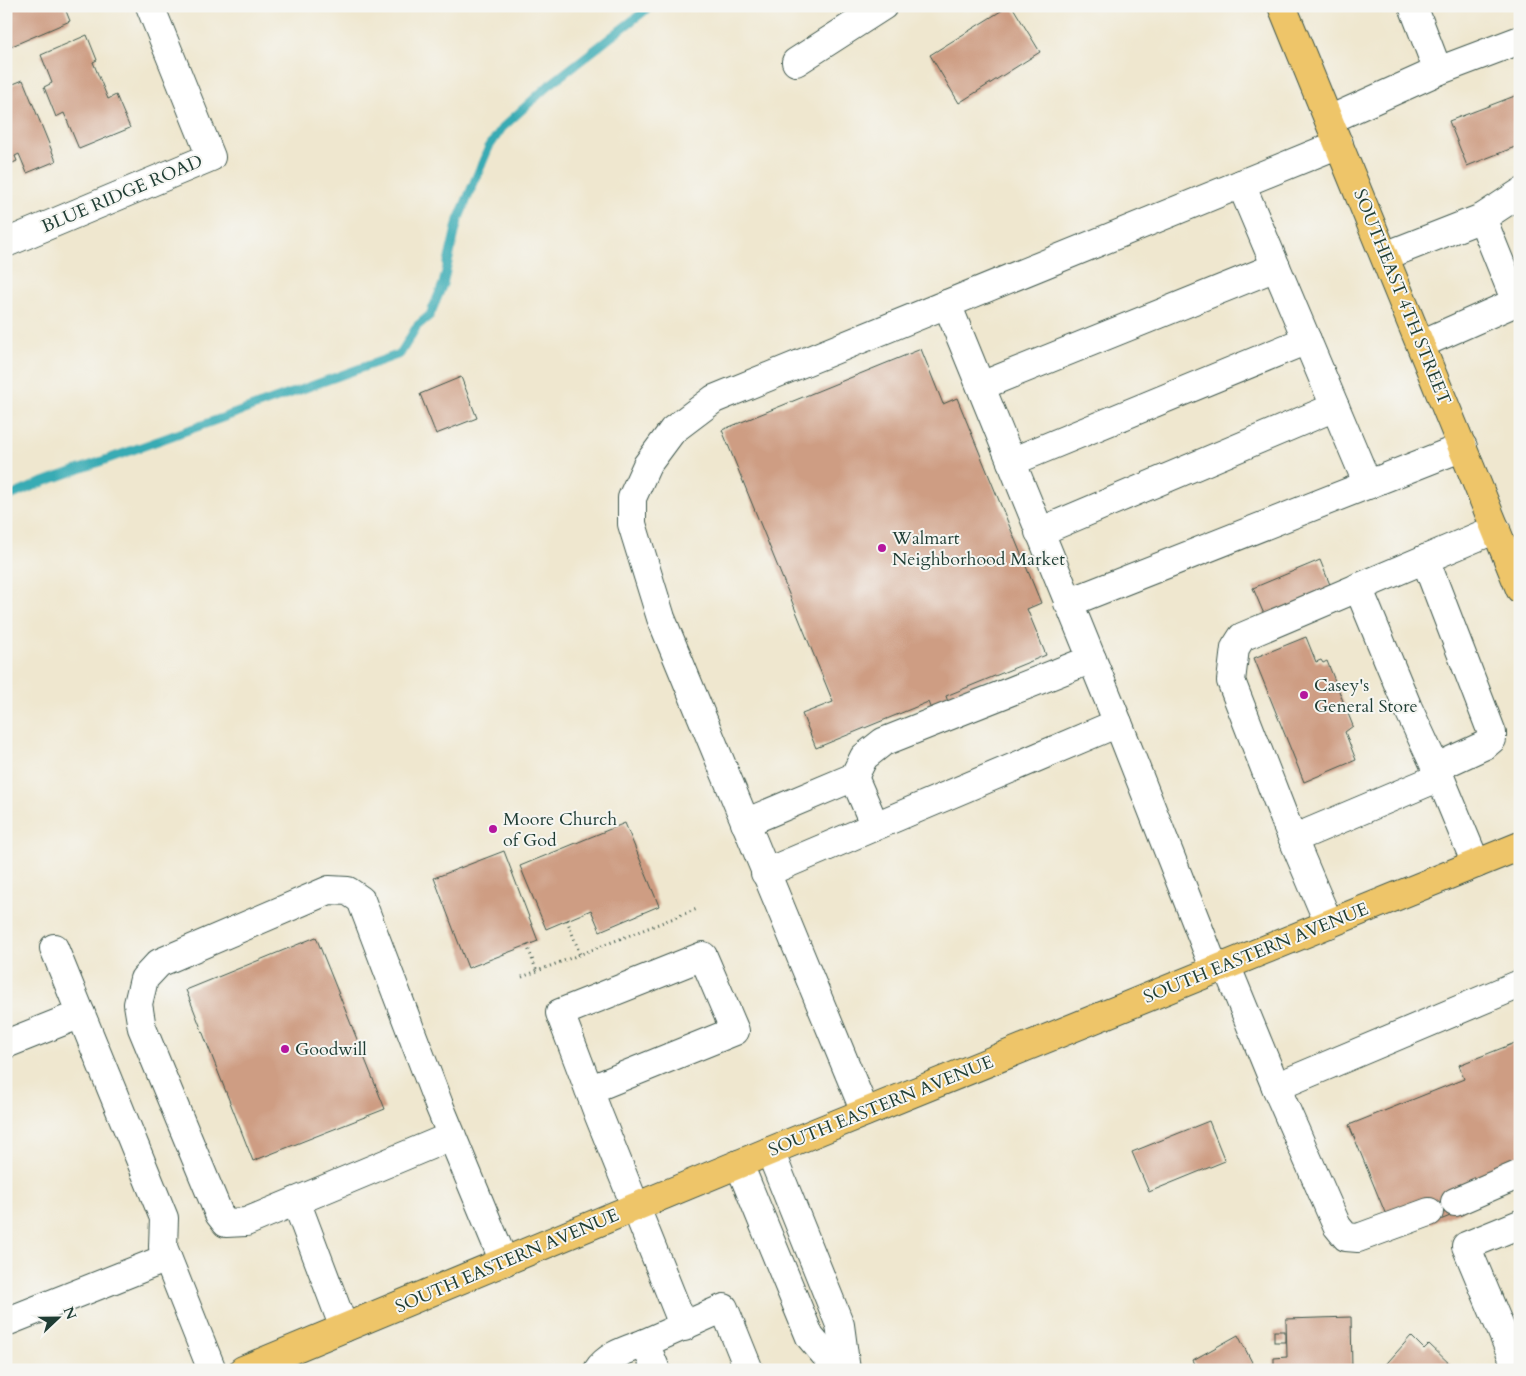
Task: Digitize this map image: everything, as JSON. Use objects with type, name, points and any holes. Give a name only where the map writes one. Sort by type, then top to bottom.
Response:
[{"type":"main road","name":"SOUTHEAST 4TH STREET","points":[[1282,6],[1520,589]]},
{"type":"main road","name":"SOUTH EASTERN AVENUE","points":[[244,1370],[738,1164],[1520,846]]},
{"type":"street","name":"BLUE RIDGE ROAD","points":[[6,243],[211,157],[150,6]]},
{"type":"street","points":[[796,62],[883,6]]},
{"type":"street","points":[[1413,6],[1438,71]]},
{"type":"street","points":[[865,1112],[661,618],[632,524],[632,498],[647,465],[673,430],[714,399],[1241,184],[1438,71],[1520,40]]},
{"type":"street","points":[[1241,184],[1368,485]]},
{"type":"street","points":[[1384,256],[1482,218],[1520,193]]},
{"type":"street","points":[[1420,344],[1516,302],[1482,218]]},
{"type":"street","points":[[981,386],[1276,267]]},
{"type":"street","points":[[947,304],[1068,603],[1220,968],[1276,1087],[1337,1226],[1346,1237],[1358,1238],[1429,1212]]},
{"type":"street","points":[[1011,462],[1306,340]]},
{"type":"street","points":[[1039,532],[1335,408]]},
{"type":"street","points":[[1068,603],[1463,447]]},
{"type":"street","points":[[1329,924],[1293,839],[1231,680],[1235,648],[1242,637],[1496,529]]},
{"type":"street","points":[[1293,839],[1438,772],[1492,739],[1492,733],[1424,559]]},
{"type":"street","points":[[1358,587],[1476,864]]},
{"type":"street","points":[[745,823],[854,777],[864,757],[883,742],[1092,659]]},
{"type":"street","points":[[765,873],[1118,724]]},
{"type":"street","points":[[854,777],[875,826]]},
{"type":"street","points":[[452,1136],[246,1222],[226,1222],[219,1214],[142,1028],[138,1004],[144,979],[159,963],[329,890],[348,891],[361,900],[452,1136],[504,1262]]},
{"type":"street","points":[[54,948],[164,1218],[163,1247],[212,1370]]},
{"type":"street","points":[[589,1090],[735,1031],[704,956],[560,1013],[589,1090],[684,1327]]},
{"type":"street","points":[[1276,1087],[1520,984]]},
{"type":"street","points":[[6,1044],[81,1014]]},
{"type":"street","points":[[770,1151],[840,1325],[846,1370]]},
{"type":"street","points":[[738,1164],[810,1337],[838,1370]]},
{"type":"street","points":[[1455,1202],[1520,1174]]},
{"type":"street","points":[[296,1201],[344,1328]]},
{"type":"street","points":[[1518,1370],[1466,1246],[1520,1224]]},
{"type":"street","points":[[6,1322],[168,1258]]},
{"type":"street","points":[[598,1370],[601,1364],[616,1355],[724,1308],[748,1370]]},
{"type":"street","points":[[645,1343],[656,1370]]},
{"type":"path","points":[[522,977],[697,909]]},
{"type":"path","points":[[567,920],[580,954]]},
{"type":"path","points":[[527,945],[537,972]]},
{"type":"building","points":[[6,6],[64,6],[70,21],[12,46],[6,33]]},
{"type":"building","points":[[1009,6],[1012,6],[1040,52],[959,103],[930,55]]},
{"type":"building","points":[[87,35],[97,60],[93,62],[108,99],[116,95],[130,128],[79,149],[64,113],[56,117],[44,87],[52,83],[41,55]]},
{"type":"building","points":[[23,80],[56,161],[27,173],[19,154],[15,156],[17,161],[6,166],[6,87]]},
{"type":"building","points":[[1520,94],[1520,145],[1467,166],[1449,121]]},
{"type":"building","points":[[921,349],[943,404],[957,398],[1041,603],[1027,609],[1046,655],[946,696],[949,705],[932,712],[928,702],[816,748],[802,714],[833,702],[722,430]]},
{"type":"building","points":[[461,377],[477,418],[436,434],[420,394]]},
{"type":"building","points":[[1320,560],[1333,592],[1266,619],[1253,588]]},
{"type":"building","name":"Casey's General Store","points":[[1306,637],[1316,662],[1321,660],[1323,663],[1327,661],[1353,726],[1345,732],[1356,760],[1304,782],[1254,658]]},
{"type":"building","points":[[625,823],[659,906],[600,931],[591,910],[546,929],[520,866]]},
{"type":"building","points":[[504,851],[538,941],[468,968],[434,878]]},
{"type":"building","name":"Goodwill","points":[[316,937],[385,1109],[253,1161],[186,990]]},
{"type":"building","points":[[1520,1041],[1520,1163],[1460,1212],[1433,1223],[1386,1215],[1349,1125],[1464,1079],[1459,1065]]},
{"type":"building","points":[[1209,1121],[1225,1161],[1149,1192],[1132,1152]]},
{"type":"building","points":[[1351,1317],[1352,1368],[1274,1370],[1274,1358],[1287,1357],[1286,1319]]},
{"type":"building","points":[[1274,1331],[1285,1331],[1285,1342],[1274,1342]]},
{"type":"building","points":[[1238,1335],[1256,1370],[1198,1370],[1193,1360]]},
{"type":"building","points":[[1411,1336],[1424,1349],[1429,1344],[1455,1369],[1381,1370]]},
{"type":"waterway","points":[[6,498],[38,484],[400,354],[417,326],[430,315],[443,284],[458,220],[489,147],[502,128],[548,86],[651,6]]},
{"type":"place","name":"Walmart Neighborhood Market","points":[[882,548]]},
{"type":"place","name":"Casey's General Store","points":[[1304,695]]},
{"type":"place","name":"Moore Church of God","points":[[493,829]]},
{"type":"place","name":"Goodwill","points":[[285,1049]]}]
